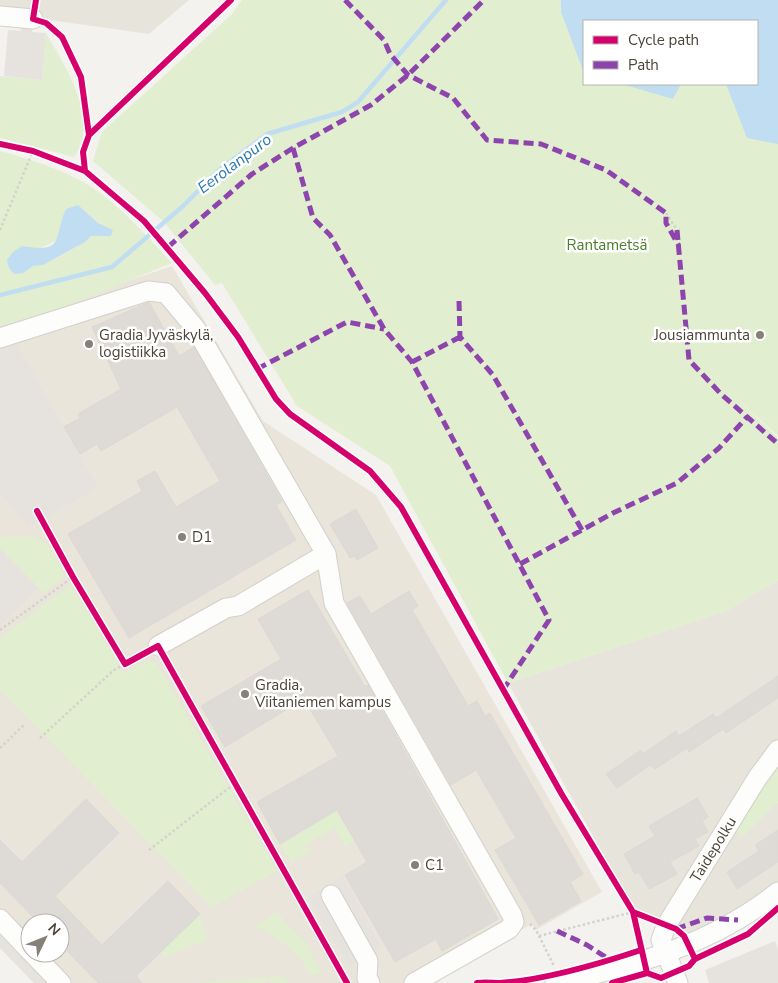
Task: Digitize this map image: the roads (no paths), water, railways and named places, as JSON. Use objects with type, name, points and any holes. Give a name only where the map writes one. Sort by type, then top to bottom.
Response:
[{"type":"street","points":[[0,16],[29,21]]},
{"type":"street","points":[[0,338],[148,292],[166,293],[196,329],[326,554],[334,603],[512,915],[514,922],[509,929],[414,983]]},
{"type":"street","points":[[158,646],[226,608],[238,606],[326,554]]},
{"type":"street","name":"Taidepolku","points":[[678,983],[661,940],[666,926],[758,777],[778,750]]},
{"type":"street","points":[[553,977],[612,971],[666,954],[738,920],[778,892]]},
{"type":"street","points":[[331,895],[368,961],[367,978],[370,983]]},
{"type":"street","points":[[0,919],[20,940]]},
{"type":"street","points":[[42,963],[61,983]]},
{"type":"water","points":[[561,0],[778,0],[778,144],[747,138],[726,85],[758,85],[758,20],[583,20],[583,70],[561,12]]},
{"type":"water","points":[[625,85],[680,85],[673,99]]},
{"type":"water","points":[[78,205],[98,223],[113,230],[111,236],[91,236],[85,242],[43,265],[33,266],[23,273],[14,274],[9,268],[7,260],[13,252],[22,246],[46,248],[52,245],[56,241],[66,209]]},
{"type":"waterway","name":"Eerolanpuro","points":[[0,295],[112,267],[182,207],[219,170],[267,134],[342,112],[358,102],[446,0]]},
{"type":"place","name":"Jousiammunta","points":[[760,335]]},
{"type":"place","name":"Gradia Jyväskylä, logistiikka","points":[[89,344]]},
{"type":"place","name":"D1","points":[[182,537]]},
{"type":"place","name":"Gradia, Viitaniemen kampus","points":[[245,694]]},
{"type":"place","name":"C1","points":[[415,865]]},
{"type":"park label","name":"Rantametsä","points":[[607,245]]}]
